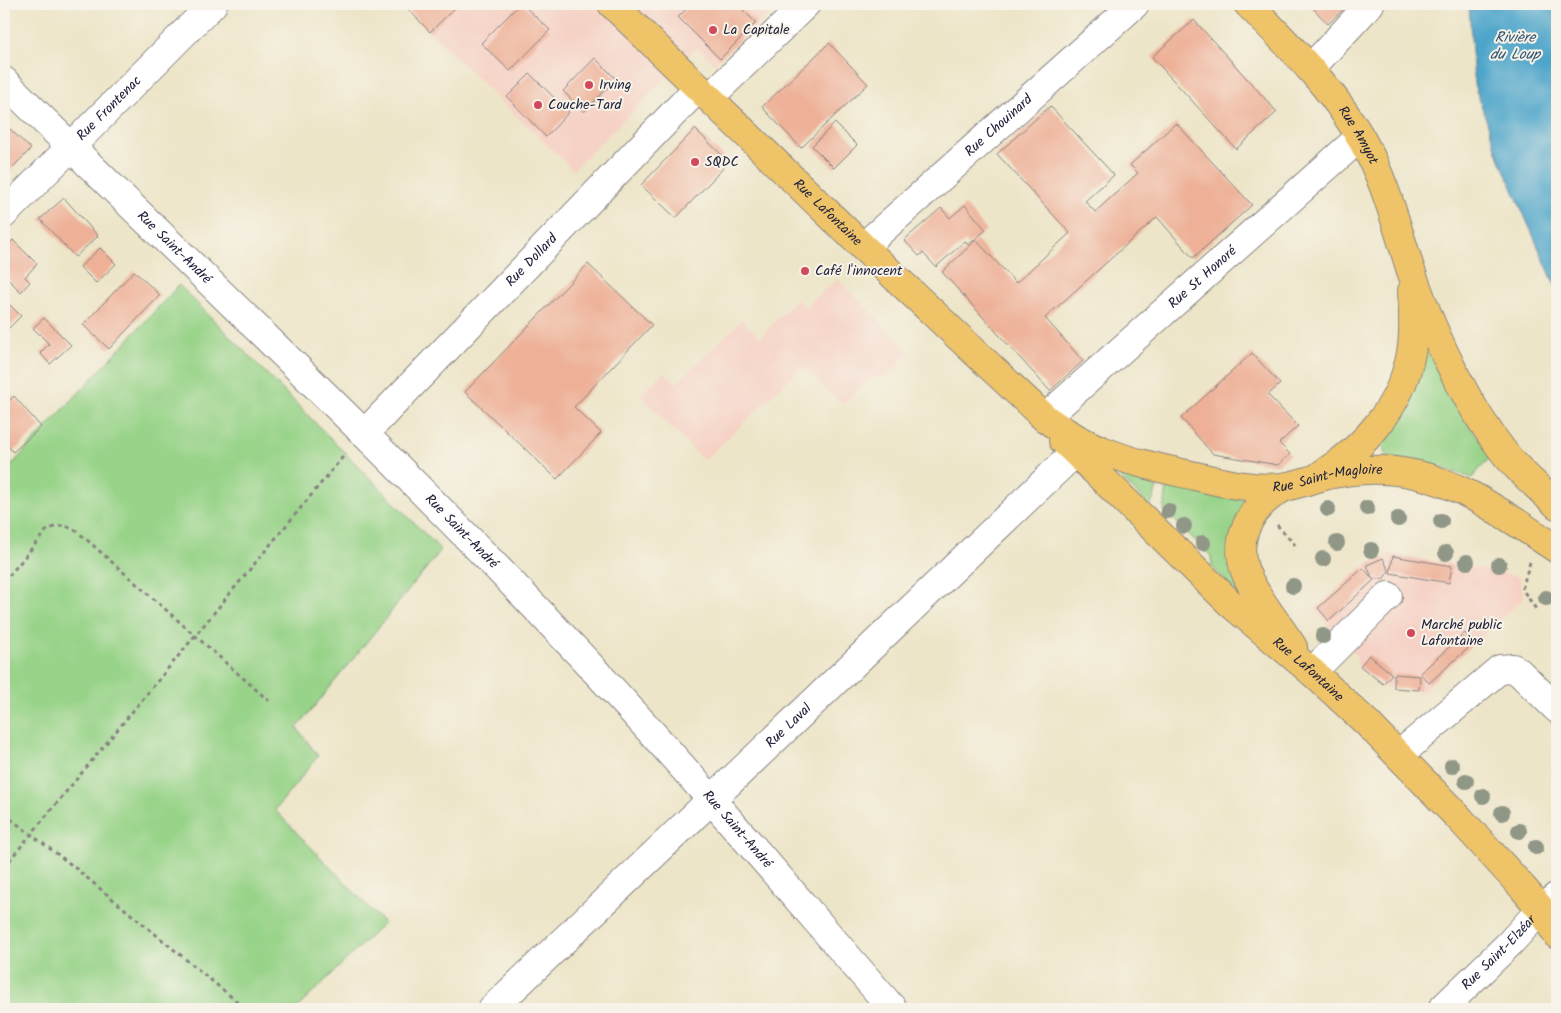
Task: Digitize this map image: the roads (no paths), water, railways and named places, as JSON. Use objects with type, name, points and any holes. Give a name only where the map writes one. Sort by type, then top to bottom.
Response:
[{"type":"main road","name":"Rue Lafontaine","points":[[612,4],[863,247],[1044,418],[1080,448],[1231,604],[1308,669],[1367,723],[1460,819],[1549,902],[1557,935]]},
{"type":"main road","name":"Rue Amyot","points":[[1248,4],[1310,69],[1339,105],[1360,137],[1384,187],[1411,270],[1438,339],[1454,373],[1488,431],[1522,473],[1557,505]]},
{"type":"main road","points":[[1316,478],[1340,462],[1371,432],[1388,409],[1400,387],[1411,354],[1413,336],[1414,318],[1411,270]]},
{"type":"main road","name":"Rue Saint-Magloire","points":[[1080,448],[1103,451],[1147,465],[1228,484],[1259,488],[1287,486],[1347,472],[1370,470],[1402,472],[1422,476],[1466,493],[1557,549]]},
{"type":"main road","points":[[1287,486],[1262,503],[1249,519],[1242,537],[1243,566],[1250,583],[1308,669]]},
{"type":"street","name":"Rue Frontenac","points":[[4,214],[213,4]]},
{"type":"street","name":"Rue Dollard","points":[[365,433],[704,93],[806,4]]},
{"type":"street","name":"Rue Chouinard","points":[[863,247],[1136,4]]},
{"type":"street","points":[[1310,69],[1370,4]]},
{"type":"street","name":"Rue Saint-André","points":[[4,80],[365,433],[585,660],[711,799],[893,1009]]},
{"type":"street","name":"Rue St Honoré","points":[[1044,418],[1360,137]]},
{"type":"street","name":"Rue Laval","points":[[492,1009],[1080,448]]},
{"type":"street","points":[[1308,669],[1388,596]]},
{"type":"street","points":[[1399,755],[1500,669],[1513,668],[1518,671],[1557,709]]},
{"type":"street","name":"Rue Saint-Elzéar","points":[[1442,1009],[1549,902]]},
{"type":"water","name":"Rivière du Loup","points":[[1469,4],[1557,4],[1557,290],[1500,160],[1474,84]]},
{"type":"place","name":"La Capitale","points":[[713,30]]},
{"type":"place","name":"Irving","points":[[589,85]]},
{"type":"place","name":"Couche-Tard","points":[[538,105]]},
{"type":"place","name":"SQDC","points":[[695,162]]},
{"type":"place","name":"Café l'innocent","points":[[805,271]]},
{"type":"place","name":"Marché public Lafontaine","points":[[1411,633]]}]
